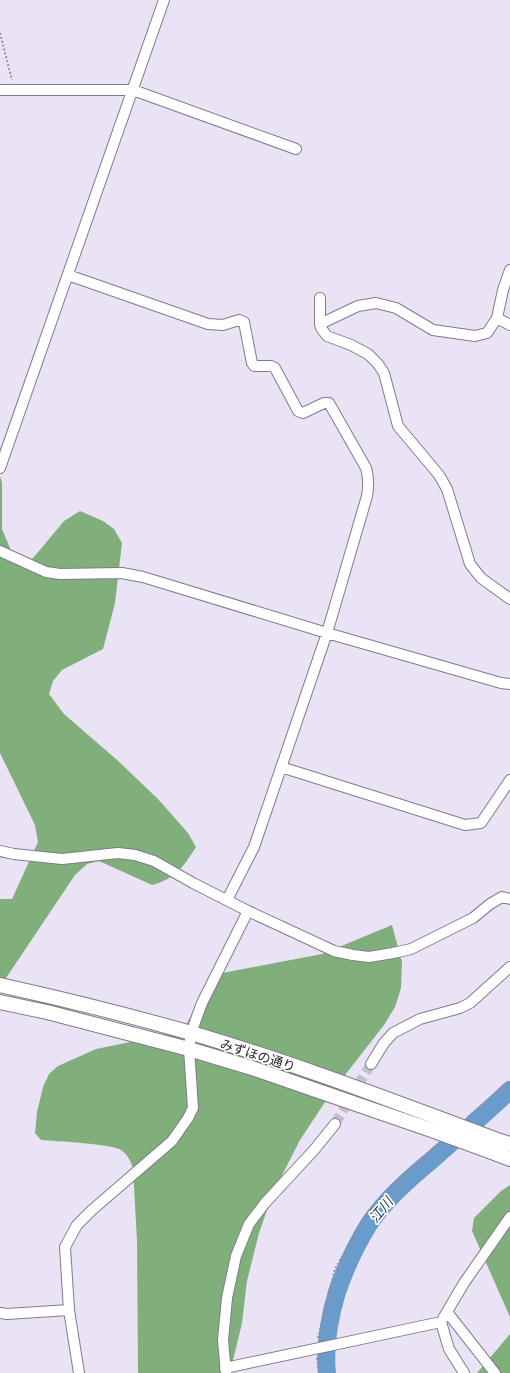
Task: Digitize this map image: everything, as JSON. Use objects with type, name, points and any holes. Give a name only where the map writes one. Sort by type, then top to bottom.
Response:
[{"type":"street","points":[[0,468],[164,0]]},
{"type":"street","points":[[0,90],[133,90],[296,148]]},
{"type":"street","points":[[320,324],[358,306],[376,303],[396,308],[433,330],[471,336],[487,333],[497,318],[503,290],[510,270]]},
{"type":"street","points":[[68,275],[208,324],[224,325],[239,320],[244,322],[252,363],[254,366],[272,366],[275,368],[298,411],[303,413],[324,403],[329,403],[366,468],[369,484],[367,496],[327,633],[254,847],[227,900]]},
{"type":"street","points":[[320,298],[321,328],[327,336],[351,344],[368,354],[378,364],[384,373],[398,426],[439,476],[447,489],[470,564],[481,578],[510,599]]},
{"type":"street","points":[[497,318],[510,325]]},
{"type":"street","points":[[0,551],[46,572],[60,574],[122,573],[143,576],[327,633],[501,683],[510,684]]},
{"type":"street","points":[[281,767],[465,825],[481,823],[510,780]]},
{"type":"street","points":[[0,851],[62,859],[118,853],[135,855],[154,861],[248,911],[334,951],[353,956],[370,957],[411,949],[473,918],[490,904],[502,897],[510,899]]},
{"type":"street","points":[[79,1373],[69,1310],[65,1247],[77,1225],[92,1210],[172,1142],[188,1118],[193,1108],[189,1049],[195,1019],[248,911]]},
{"type":"street","points":[[371,1064],[384,1043],[393,1033],[420,1019],[460,1008],[470,1003],[510,967]]},
{"type":"street","name":"みずほの通り","points":[[0,985],[53,997],[191,1033],[278,1061],[441,1131]]},
{"type":"street","name":"みずほの通り","points":[[0,1002],[47,1012],[189,1049],[504,1150]]},
{"type":"street","points":[[335,1124],[314,1150],[265,1203],[249,1224],[236,1256],[227,1298],[223,1340],[226,1370],[315,1348],[441,1322]]},
{"type":"street","points":[[464,1373],[449,1349],[441,1322],[464,1283],[510,1217]]},
{"type":"street","points":[[0,1313],[7,1314],[69,1310]]},
{"type":"street","points":[[446,1312],[495,1373]]},
{"type":"path","points":[[0,33],[15,91]]},
{"type":"path","points":[[463,1122],[510,1080]]},
{"type":"path","points":[[319,1373],[315,1348],[335,1269],[367,1213],[406,1173],[441,1131]]},
{"type":"green space","points":[[0,476],[2,483],[2,529],[15,560],[24,569],[64,521],[80,511],[103,521],[114,529],[122,543],[115,603],[103,649],[62,670],[53,681],[49,694],[64,714],[116,759],[158,799],[188,833],[196,847],[178,871],[168,879],[152,885],[99,861],[87,864],[75,875],[0,987],[0,899],[12,899],[38,842],[35,825],[0,753]]},
{"type":"green space","points":[[392,925],[402,962],[401,988],[395,1007],[384,1025],[331,1093],[300,1140],[273,1193],[259,1233],[247,1281],[242,1323],[230,1373],[138,1373],[137,1241],[133,1168],[130,1160],[125,1154],[116,1148],[83,1143],[41,1140],[35,1133],[37,1112],[43,1087],[49,1074],[58,1066],[96,1049],[165,1035],[185,1027],[211,978],[222,973],[322,954]]},
{"type":"green space","points":[[510,1185],[510,1317],[472,1231],[474,1218],[501,1191]]},
{"type":"green space","points":[[510,1334],[510,1373],[477,1373]]},
{"type":"waterway","name":"江川","points":[[327,1373],[326,1352],[334,1302],[347,1266],[369,1224],[399,1189],[510,1090]]},
{"type":"tunnel","points":[[335,1124],[371,1064]]}]
